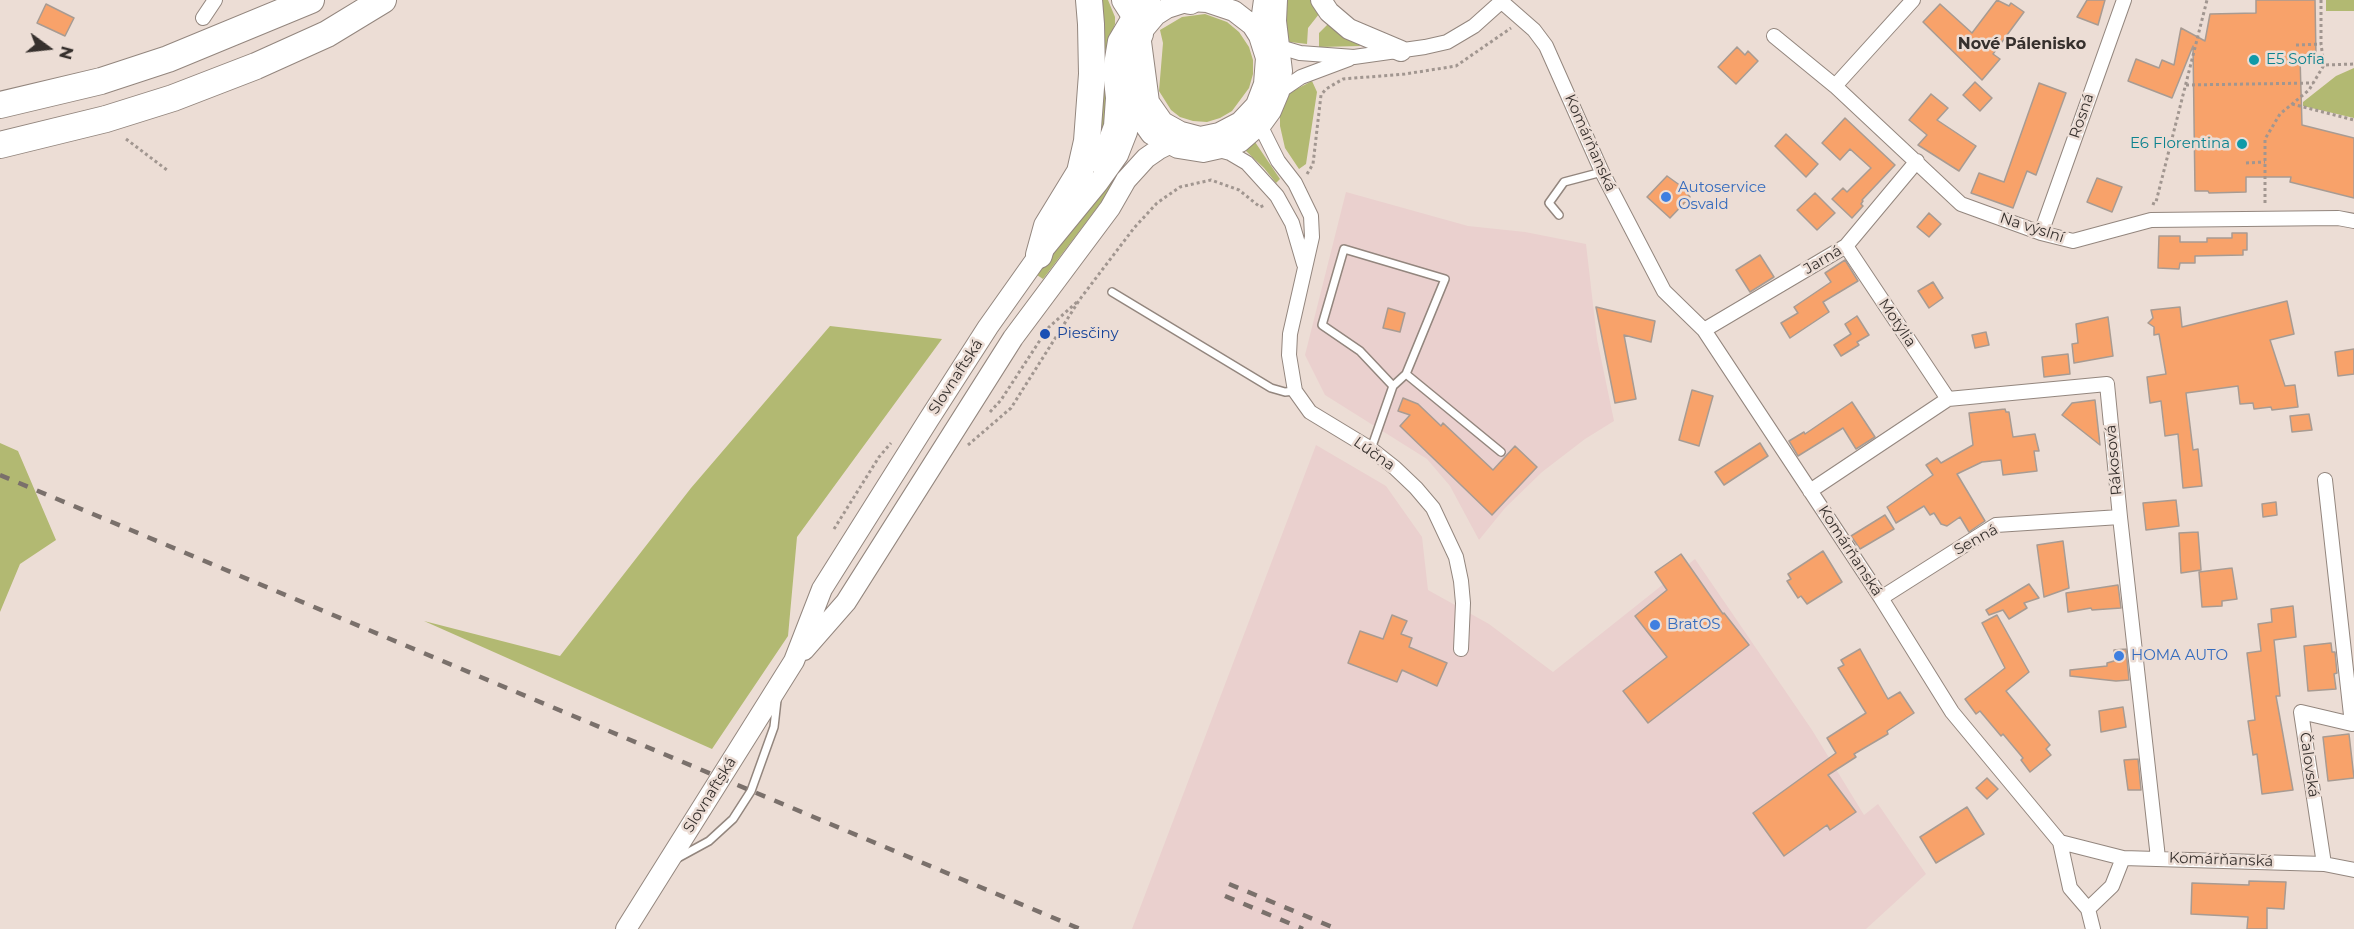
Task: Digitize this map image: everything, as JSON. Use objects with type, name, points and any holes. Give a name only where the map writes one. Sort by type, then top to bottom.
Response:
[{"type":"highway","points":[[0,105],[90,84],[146,66],[247,28],[311,0]]},
{"type":"highway","points":[[0,145],[106,118],[184,94],[256,66],[327,34],[383,0]]},
{"type":"highway","points":[[1039,255],[1047,226],[1080,172],[1087,141],[1092,74],[1089,0]]},
{"type":"main road","points":[[1137,12],[1156,15],[1167,8],[1190,0],[1207,2],[1234,11],[1252,25],[1259,36],[1266,58],[1266,70],[1261,95],[1256,105],[1249,114],[1229,129],[1192,144]]},
{"type":"main road","points":[[1259,36],[1264,0]]},
{"type":"main road","points":[[1137,12],[1149,102],[1163,122],[1181,132],[1192,144],[1219,150],[1240,142],[1260,125],[1271,111],[1279,92],[1282,71],[1276,21],[1277,0]]},
{"type":"main road","points":[[1321,0],[1349,29],[1401,51]]},
{"type":"main road","points":[[1137,12],[1128,75],[1131,104],[1151,134],[1168,144]]},
{"type":"main road","points":[[1082,201],[1110,141],[1115,113],[1113,71],[1118,41],[1137,12]]},
{"type":"main road","name":"Slovnaftská","points":[[794,662],[822,589],[988,327],[1039,255],[1098,183],[1118,154],[1127,132],[1131,104]]},
{"type":"main road","name":"Slovnaftská","points":[[626,929],[794,662],[846,602],[1013,338],[1110,208],[1125,180],[1146,158],[1168,144],[1192,144]]},
{"type":"main road","name":"Slovnaftská","points":[[1110,208],[1161,164],[1192,144]]},
{"type":"street","points":[[203,18],[214,0]]},
{"type":"street","points":[[1835,86],[1912,0]]},
{"type":"street","name":"Rosná","points":[[2041,233],[2124,0]]},
{"type":"street","points":[[1259,36],[1280,47],[1300,53],[1354,57],[1401,51],[1447,42],[1474,26],[1502,1]]},
{"type":"street","name":"Komárňanská","points":[[1502,1],[1534,30],[1550,53],[1602,172],[1664,291],[1704,330],[1881,598],[1952,712],[2060,842],[2123,858],[2324,864],[2354,870]]},
{"type":"street","name":"Na výslní","points":[[1774,36],[1835,86],[1961,204],[2041,233],[2073,241],[2151,220],[2338,218],[2354,221]]},
{"type":"street","points":[[1279,92],[1301,77],[1354,57]]},
{"type":"street","name":"Lúčna","points":[[1260,125],[1278,161],[1295,183],[1311,216],[1312,237],[1290,334],[1289,355],[1295,391],[1310,412],[1371,449],[1416,488],[1433,508],[1456,557],[1461,581],[1463,603],[1461,649]]},
{"type":"street","name":"Lúčna","points":[[1219,150],[1230,153],[1247,163],[1277,196],[1292,223],[1305,269]]},
{"type":"street","name":"Jarná","points":[[1704,330],[1846,246],[1917,161]]},
{"type":"street","name":"Motýlia","points":[[1846,246],[1948,399]]},
{"type":"street","name":"Rákosová","points":[[1810,491],[1948,399],[2107,384],[2158,858]]},
{"type":"street","name":"Čalovská","points":[[2324,864],[2301,712],[2352,724],[2325,480]]},
{"type":"street","name":"Senná","points":[[1881,598],[1996,525],[2120,517]]},
{"type":"street","points":[[2060,842],[2070,888],[2088,909],[2093,929]]},
{"type":"street","points":[[2088,909],[2112,886],[2123,858]]},
{"type":"lane","name":"Lúčna","points":[[1256,105],[1260,125]]},
{"type":"lane","points":[[1559,215],[1549,203],[1564,182],[1602,172]]},
{"type":"lane","points":[[1371,449],[1393,386],[1406,374],[1445,279],[1344,249],[1322,325],[1360,351],[1393,386]]},
{"type":"lane","points":[[1112,292],[1271,388],[1285,392],[1295,391]]},
{"type":"lane","points":[[1406,374],[1501,452]]},
{"type":"lane","points":[[666,865],[709,841],[733,819],[751,791],[774,727],[777,690]]},
{"type":"path","points":[[2156,202],[2207,0]]},
{"type":"path","points":[[2265,207],[2265,139],[2280,114],[2309,90],[2324,65],[2321,44],[2321,0]]},
{"type":"path","points":[[1295,183],[1311,169],[1321,95],[1326,89],[1343,79],[1405,74],[1456,66],[1507,32],[1520,16]]},
{"type":"path","points":[[2296,45],[2321,44]]},
{"type":"path","points":[[2324,65],[2354,64]]},
{"type":"path","points":[[2185,86],[2313,83]]},
{"type":"path","points":[[2292,104],[2354,120]]},
{"type":"path","points":[[126,139],[167,170]]},
{"type":"path","points":[[2246,163],[2265,162]]},
{"type":"path","points":[[964,449],[1011,408],[1080,299],[1134,228],[1157,203],[1180,187],[1211,180],[1239,190],[1260,207],[1277,196]]},
{"type":"shaded area","points":[[1346,192],[1468,226],[1525,232],[1586,244],[1597,339],[1614,421],[1585,439],[1542,472],[1505,508],[1479,540],[1450,486],[1427,459],[1325,395],[1305,355]]},
{"type":"shaded area","points":[[1316,445],[1386,486],[1422,537],[1428,590],[1489,624],[1553,672],[1695,559],[1812,730],[1864,815],[1878,804],[1926,874],[1866,929],[1132,929]]},
{"type":"green space","points":[[1097,0],[1108,0],[1115,17],[1115,24],[1105,51],[1107,96],[1104,129],[1094,153]]},
{"type":"green space","points":[[1287,0],[1313,0],[1319,14],[1308,28],[1307,44],[1290,42],[1287,38],[1284,21]]},
{"type":"green space","points":[[2326,0],[2354,0],[2354,11],[2326,11]]},
{"type":"green space","points":[[1205,14],[1227,22],[1239,32],[1249,47],[1253,60],[1253,74],[1249,88],[1232,111],[1207,122],[1180,117],[1171,110],[1159,91],[1163,43],[1160,30],[1182,17]]},
{"type":"green space","points":[[1328,24],[1361,46],[1319,47],[1319,33]]},
{"type":"green space","points":[[2354,68],[2354,118],[2303,106],[2303,102],[2336,76]]},
{"type":"green space","points":[[1312,81],[1317,92],[1306,164],[1299,169],[1285,148],[1280,114],[1283,102],[1291,92]]},
{"type":"green space","points":[[1255,142],[1280,179],[1276,183],[1246,151],[1247,146]]},
{"type":"green space","points":[[1109,178],[1115,184],[1043,279],[1037,275]]},
{"type":"green space","points":[[830,326],[942,339],[797,537],[788,636],[712,749],[424,621],[560,656],[691,488]]},
{"type":"green space","points":[[0,443],[18,451],[56,540],[20,564],[0,612]]},
{"type":"building","points":[[1997,0],[2009,6],[2011,3],[2024,12],[1993,54],[2000,59],[1982,80],[1923,22],[1940,4],[1972,33]]},
{"type":"building","points":[[2087,0],[2105,0],[2098,25],[2077,17]]},
{"type":"building","points":[[2256,0],[2315,0],[2316,57],[2300,57],[2302,125],[2354,138],[2354,198],[2290,182],[2291,177],[2246,177],[2246,192],[2195,191],[2193,46],[2172,98],[2128,81],[2136,59],[2159,68],[2162,60],[2174,65],[2181,28],[2205,41],[2210,14],[2256,13]]},
{"type":"building","points":[[46,4],[74,18],[65,36],[37,23]]},
{"type":"building","points":[[1737,47],[1745,55],[1748,51],[1758,61],[1736,84],[1718,67]]},
{"type":"building","points":[[1975,82],[1992,98],[1980,111],[1963,95]]},
{"type":"building","points":[[2039,83],[2066,93],[2036,175],[2027,171],[2013,208],[1971,193],[1979,173],[2004,182]]},
{"type":"building","points":[[1931,94],[1948,108],[1937,120],[1976,146],[1959,171],[1918,145],[1927,135],[1909,120]]},
{"type":"building","points":[[1845,118],[1895,165],[1862,200],[1863,206],[1852,218],[1832,199],[1843,188],[1847,192],[1871,168],[1850,149],[1840,160],[1822,143]]},
{"type":"building","points":[[1786,134],[1818,164],[1806,177],[1775,146]]},
{"type":"building","points":[[1667,176],[1681,186],[1690,197],[1670,218],[1647,197]]},
{"type":"building","points":[[2097,178],[2122,187],[2112,212],[2087,202]]},
{"type":"building","points":[[1815,193],[1835,213],[1817,230],[1797,210]]},
{"type":"building","points":[[1929,213],[1941,224],[1929,237],[1917,227]]},
{"type":"building","points":[[2232,233],[2247,233],[2247,250],[2243,250],[2243,255],[2195,256],[2195,263],[2180,263],[2179,269],[2158,268],[2159,236],[2180,236],[2180,242],[2207,242],[2207,238],[2232,238]]},
{"type":"building","points":[[1760,255],[1774,277],[1750,292],[1736,270]]},
{"type":"building","points":[[1845,260],[1858,281],[1823,302],[1829,312],[1790,338],[1781,323],[1798,313],[1794,307],[1831,282],[1825,273]]},
{"type":"building","points":[[1933,282],[1943,298],[1929,308],[1918,291]]},
{"type":"building","points":[[2287,301],[2294,334],[2270,340],[2285,386],[2295,385],[2298,407],[2272,410],[2271,407],[2254,409],[2253,403],[2240,404],[2238,386],[2186,393],[2193,450],[2198,449],[2202,486],[2183,488],[2178,434],[2165,436],[2161,401],[2150,403],[2147,377],[2166,374],[2159,334],[2154,335],[2154,327],[2148,323],[2153,318],[2151,310],[2180,307],[2182,327]]},
{"type":"building","points":[[1596,307],[1655,321],[1651,342],[1624,335],[1636,399],[1615,403]]},
{"type":"building","points":[[1388,308],[1405,313],[1400,332],[1383,328]]},
{"type":"building","points":[[1857,316],[1869,335],[1857,342],[1859,345],[1841,356],[1834,345],[1851,334],[1845,324]]},
{"type":"building","points":[[2108,317],[2113,356],[2074,363],[2072,344],[2078,343],[2076,324]]},
{"type":"building","points":[[1986,332],[1989,345],[1975,348],[1972,335]]},
{"type":"building","points":[[2354,349],[2354,374],[2338,376],[2335,352]]},
{"type":"building","points":[[2068,354],[2070,374],[2044,377],[2042,357]]},
{"type":"building","points":[[1692,390],[1713,396],[1699,446],[1679,440]]},
{"type":"building","points":[[1403,398],[1418,404],[1441,426],[1443,423],[1493,470],[1515,446],[1537,467],[1492,515],[1400,426],[1410,415],[1398,411]]},
{"type":"building","points":[[2095,400],[2100,445],[2062,415],[2072,403]]},
{"type":"building","points":[[1852,402],[1875,437],[1856,449],[1843,428],[1798,456],[1789,441],[1804,432],[1805,434]]},
{"type":"building","points":[[2005,409],[2009,412],[2013,437],[2035,434],[2039,451],[2034,451],[2037,471],[2003,475],[2001,460],[1982,462],[1957,474],[1985,521],[1969,532],[1960,517],[1947,526],[1941,524],[1934,513],[1930,515],[1924,506],[1896,523],[1887,507],[1933,475],[1926,465],[1937,458],[1941,463],[1973,445],[1969,413]]},
{"type":"building","points":[[2309,414],[2312,430],[2292,432],[2290,416]]},
{"type":"building","points":[[1760,443],[1768,456],[1724,485],[1715,472]]},
{"type":"building","points":[[2176,500],[2179,526],[2146,530],[2143,503]]},
{"type":"building","points":[[2276,502],[2277,515],[2263,517],[2262,504]]},
{"type":"building","points":[[1885,515],[1894,529],[1860,549],[1851,536]]},
{"type":"building","points":[[2198,532],[2201,570],[2181,573],[2179,533]]},
{"type":"building","points":[[2063,541],[2069,588],[2044,597],[2037,545]]},
{"type":"building","points":[[1823,551],[1842,582],[1807,604],[1801,596],[1798,598],[1787,581],[1791,579],[1788,574]]},
{"type":"building","points":[[1681,554],[1723,614],[1749,645],[1648,723],[1623,691],[1667,657],[1635,616],[1667,590],[1655,572]]},
{"type":"building","points":[[2232,568],[2237,599],[2222,601],[2222,606],[2202,607],[2199,572]]},
{"type":"building","points":[[2029,584],[2039,598],[2024,603],[2027,608],[2009,619],[2003,610],[1989,615],[1986,610]]},
{"type":"building","points":[[2118,585],[2121,608],[2092,610],[2091,608],[2068,612],[2066,593]]},
{"type":"building","points":[[2293,606],[2296,637],[2274,640],[2280,696],[2276,696],[2293,790],[2262,794],[2257,754],[2253,755],[2248,721],[2255,720],[2247,653],[2261,651],[2258,624],[2272,622],[2271,609]]},
{"type":"building","points":[[1392,615],[1407,621],[1401,634],[1412,638],[1409,647],[1447,663],[1437,686],[1402,670],[1397,682],[1348,663],[1360,631],[1383,639]]},
{"type":"building","points":[[1997,615],[2029,672],[2006,691],[2050,745],[2046,749],[2051,755],[2030,772],[2021,760],[2023,758],[2003,734],[2001,736],[1980,711],[1976,714],[1965,699],[2005,668],[1982,623]]},
{"type":"building","points":[[2331,643],[2332,652],[2335,652],[2336,689],[2308,691],[2304,646]]},
{"type":"building","points":[[1860,649],[1888,699],[1900,692],[1914,713],[1887,731],[1888,734],[1854,754],[1856,757],[1828,775],[1856,812],[1830,830],[1827,825],[1784,856],[1753,813],[1836,753],[1827,738],[1866,713],[1838,668],[1844,665],[1841,660]]},
{"type":"building","points":[[2126,649],[2129,680],[2116,681],[2070,676],[2070,670],[2107,666],[2107,663],[2114,661],[2114,650]]},
{"type":"building","points":[[2123,707],[2126,727],[2101,732],[2099,711]]},
{"type":"building","points":[[2349,734],[2354,778],[2328,781],[2323,737]]},
{"type":"building","points":[[2138,759],[2141,790],[2128,790],[2124,760]]},
{"type":"building","points":[[1987,778],[1998,789],[1987,799],[1976,788]]},
{"type":"building","points":[[1967,807],[1984,834],[1936,863],[1920,837]]},
{"type":"building","points":[[2249,881],[2286,882],[2284,909],[2267,908],[2267,929],[2247,929],[2248,917],[2191,914],[2192,883],[2249,885]]},
{"type":"railway","points":[[0,475],[1080,929]]},
{"type":"railway","points":[[1229,884],[1337,929]]},
{"type":"railway","points":[[1225,896],[1303,929]]},
{"type":"place","name":"E5 Sofia","points":[[2254,60]]},
{"type":"place","name":"E6 Florentina","points":[[2242,144]]},
{"type":"place","name":"Autoservice Osvald","points":[[1666,197]]},
{"type":"place","name":"Piesčiny","points":[[1045,334]]},
{"type":"place","name":"BratOS","points":[[1655,625]]},
{"type":"place","name":"HOMA AUTO","points":[[2119,656]]},
{"type":"district","name":"Nové Pálenisko","points":[[2022,44]]}]
